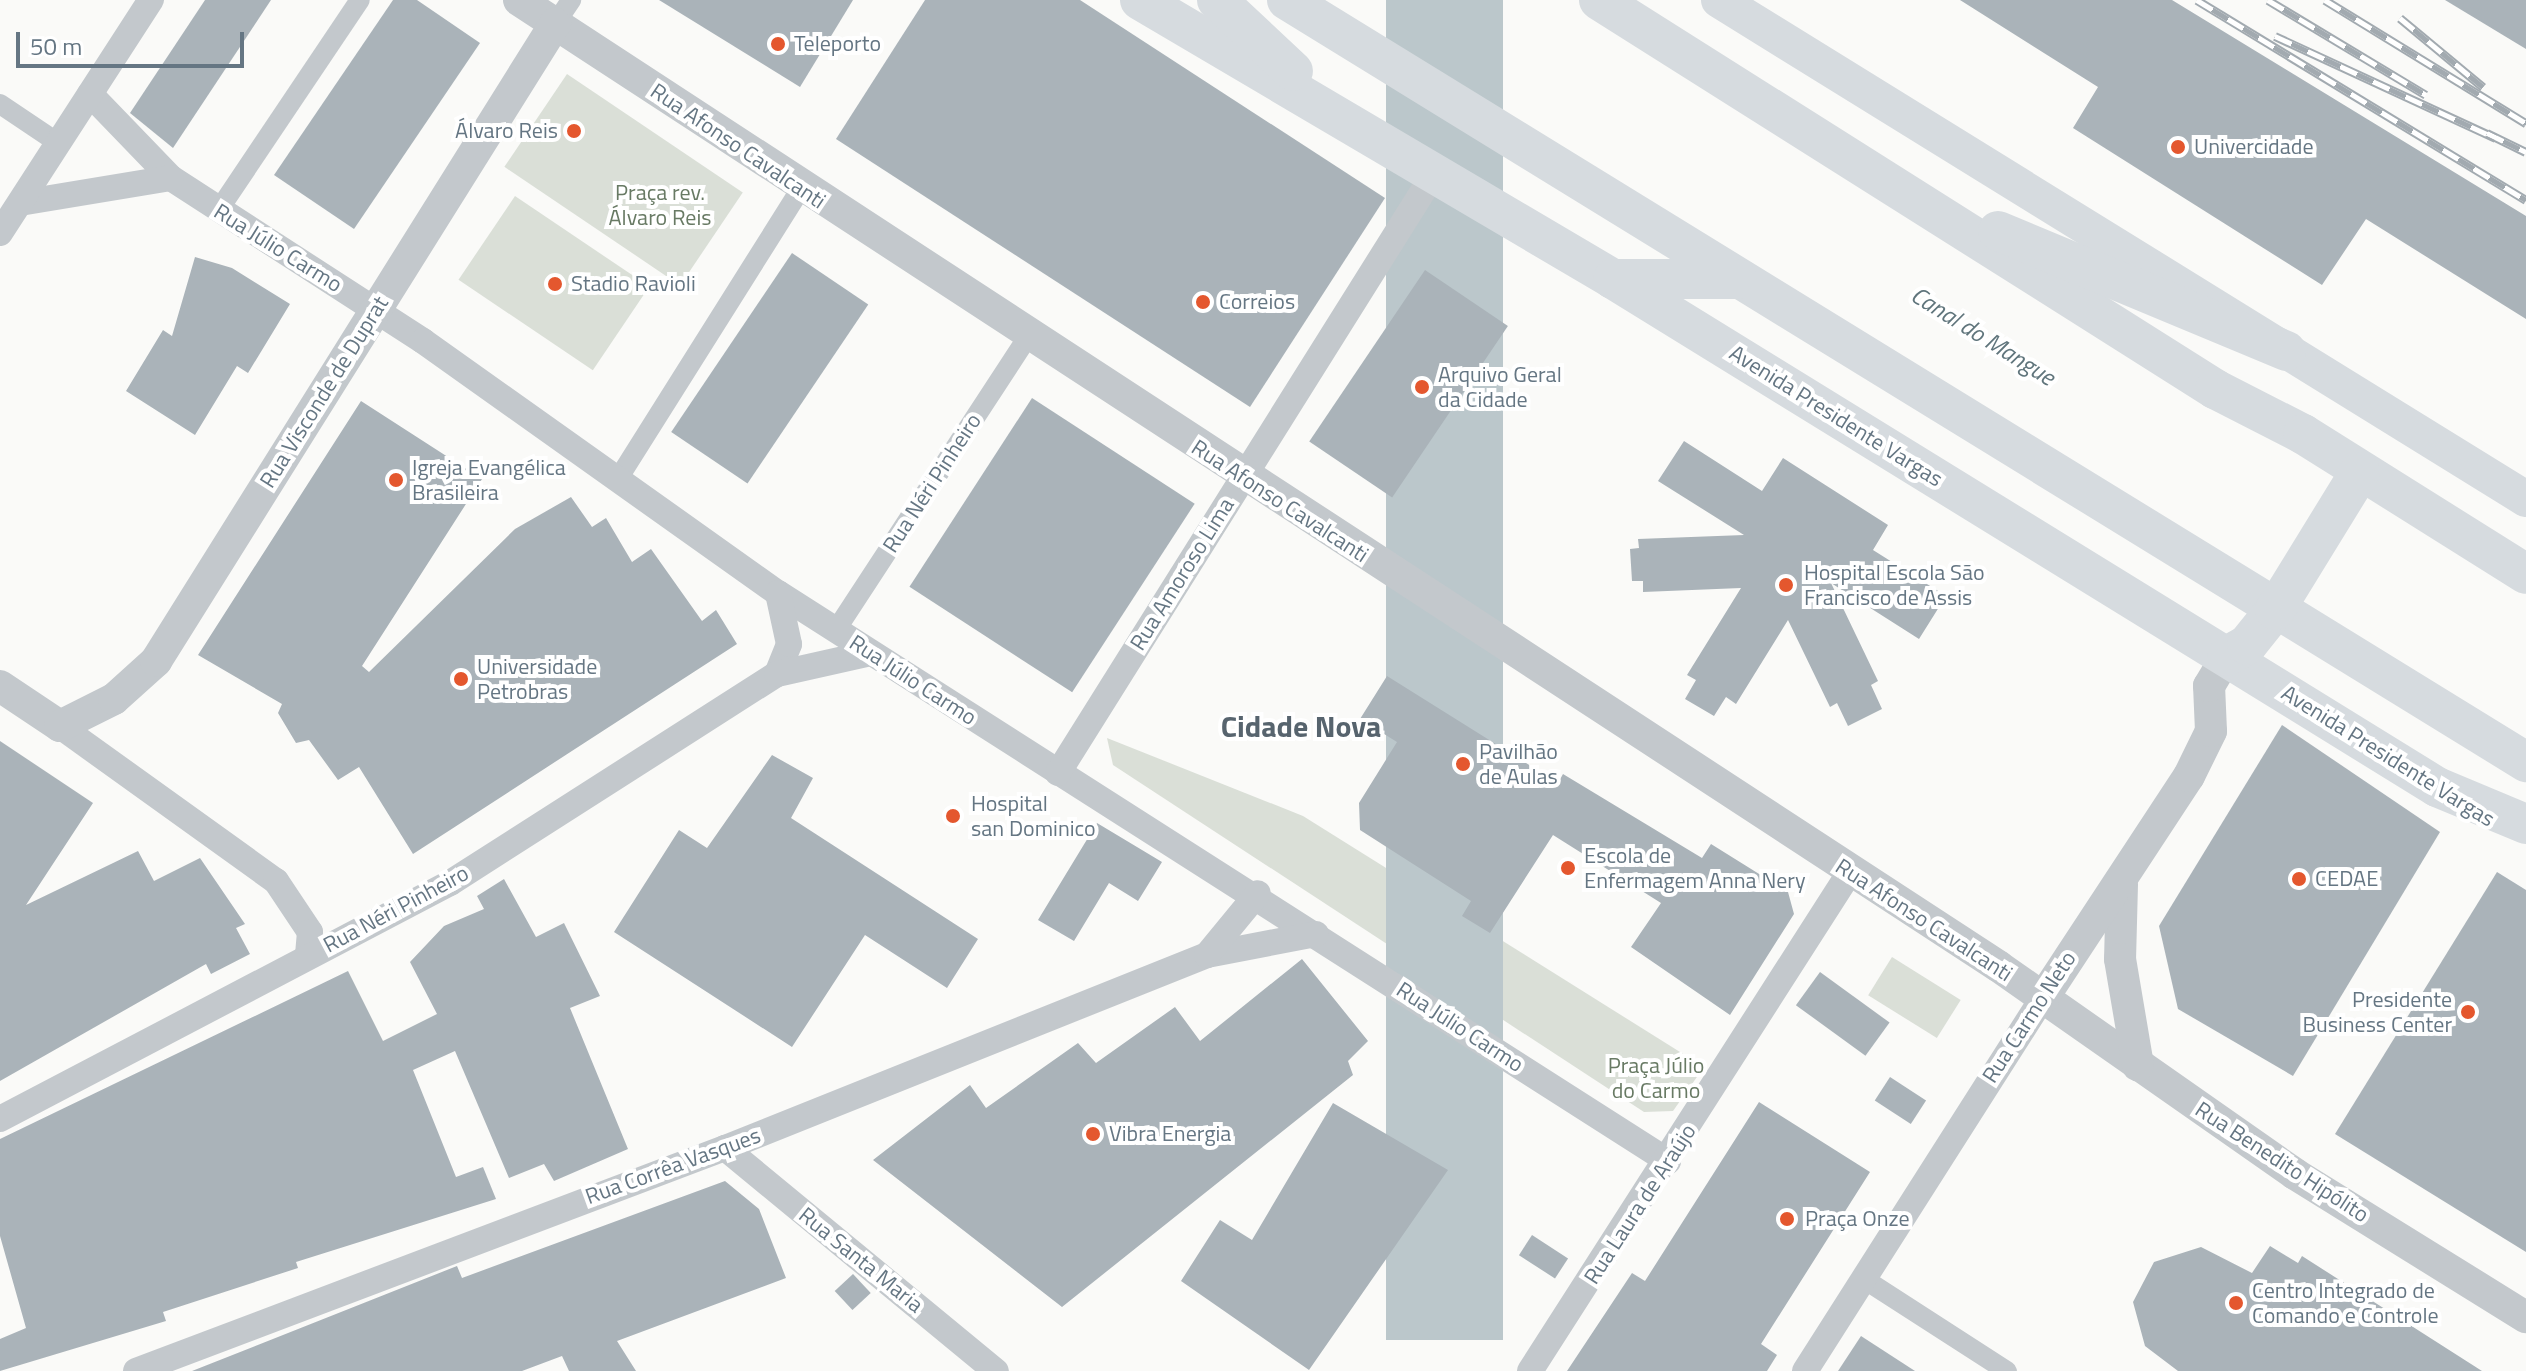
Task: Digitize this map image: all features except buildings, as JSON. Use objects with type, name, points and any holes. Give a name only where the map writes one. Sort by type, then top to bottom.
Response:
[{"type":"main road","name":"Avenida Presidente Vargas","points":[[1140,0],[1613,279],[2526,842]]},
{"type":"main road","points":[[1217,0],[1346,121]]},
{"type":"main road","points":[[1287,0],[2526,762]]},
{"type":"main road","points":[[1599,0],[1933,207],[2215,389],[2360,472],[2526,574]]},
{"type":"main road","points":[[1719,0],[2526,499]]},
{"type":"main road","points":[[1933,207],[2286,351]]},
{"type":"main road","points":[[1613,279],[1737,279]]},
{"type":"main road","points":[[2227,656],[2247,645],[2275,610],[2360,472]]},
{"type":"main road","points":[[2437,787],[2526,824]]},
{"type":"street","points":[[0,233],[151,0]]},
{"type":"street","points":[[218,211],[360,0]]},
{"type":"street","name":"Rua Afonso Cavalcanti","points":[[519,0],[563,12],[801,188],[2043,998]]},
{"type":"street","name":"Rua Visconde de Duprat","points":[[60,726],[114,699],[156,661],[563,12]]},
{"type":"street","name":"Rua Júlio Carmo","points":[[90,94],[171,178],[375,309],[778,593],[1058,773],[1258,893],[1316,934],[1668,1161]]},
{"type":"street","points":[[0,104],[58,143]]},
{"type":"street","name":"Rua Amoroso Lima","points":[[1058,773],[1435,172]]},
{"type":"street","points":[[20,203],[171,178]]},
{"type":"street","points":[[618,479],[801,188]]},
{"type":"street","name":"Rua Néri Pinheiro","points":[[836,630],[1029,335]]},
{"type":"street","points":[[777,674],[789,644],[778,593]]},
{"type":"street","name":"Rua Néri Pinheiro","points":[[0,1119],[162,1040],[308,955],[450,883],[777,674],[871,653]]},
{"type":"street","name":"Rua Carmo Neto","points":[[1805,1371],[2043,998],[2122,884],[2211,731],[2209,686],[2227,656]]},
{"type":"street","points":[[0,686],[276,881],[310,932],[308,955]]},
{"type":"street","name":"Rua Laura de Araújo","points":[[1530,1371],[1668,1161],[1850,872]]},
{"type":"street","points":[[2122,884],[2120,959],[2138,1065]]},
{"type":"street","name":"Rua Corrêa Vasques","points":[[1207,955],[1258,893]]},
{"type":"street","name":"Rua Corrêa Vasques","points":[[136,1371],[725,1148],[1207,955],[1316,934]]},
{"type":"street","name":"Rua Benedito Hipólito","points":[[2043,998],[2138,1065],[2526,1317]]},
{"type":"street","name":"Rua Santa Maria","points":[[725,1148],[996,1371]]},
{"type":"street","points":[[1864,1279],[2007,1371]]},
{"type":"green space","name":"Praça rev. Álvaro Reis","points":[[567,74],[743,193],[680,285],[504,167]]},
{"type":"green space","name":"Stadio Ravioli","points":[[515,196],[649,287],[593,370],[459,280]]},
{"type":"green space","name":"Praça Júlio do Carmo","points":[[1107,738],[1303,816],[1704,1067],[1673,1111],[1644,1112],[1113,765]]},
{"type":"green space","points":[[1892,957],[1961,1000],[1937,1038],[1868,995]]},
{"type":"water","points":[[1386,0],[1503,0],[1503,1340],[1386,1340]]},
{"type":"railway","points":[[2197,0],[2526,200]]},
{"type":"railway","points":[[2268,0],[2426,95]]},
{"type":"railway","points":[[2325,0],[2526,123]]},
{"type":"railway","points":[[2400,18],[2483,87]]},
{"type":"railway","points":[[2275,36],[2496,138]]},
{"type":"railway","points":[[2487,133],[2526,152]]},
{"type":"place","name":"Teleporto","points":[[778,44]]},
{"type":"place","name":"Álvaro Reis","points":[[574,131]]},
{"type":"place","name":"Univercidade","points":[[2178,147]]},
{"type":"place","name":"Stadio Ravioli","points":[[555,284]]},
{"type":"place","name":"Correios","points":[[1203,302]]},
{"type":"place","name":"Arquivo Geral da Cidade","points":[[1422,387]]},
{"type":"place","name":"Igreja Evangélica Brasileira","points":[[396,480]]},
{"type":"place","name":"Hospital Escola São Francisco de Assis","points":[[1786,585]]},
{"type":"place","name":"Universidade Petrobras","points":[[461,679]]},
{"type":"place","name":"Pavilhão de Aulas","points":[[1463,764]]},
{"type":"place","name":"Hospital san Dominico","points":[[953,816]]},
{"type":"place","name":"Escola de Enfermagem Anna Nery","points":[[1568,868]]},
{"type":"place","name":"CEDAE","points":[[2299,879]]},
{"type":"place","name":"Presidente Business Center","points":[[2468,1012]]},
{"type":"place","name":"Vibra Energia","points":[[1093,1134]]},
{"type":"place","name":"Praça Onze","points":[[1787,1219]]},
{"type":"place","name":"Centro Integrado de Comando e Controle","points":[[2236,1303]]},
{"type":"district","name":"Cidade Nova","points":[[1301,726]]},
{"type":"water label","name":"Canal do Mangue","points":[[1983,336]]}]
